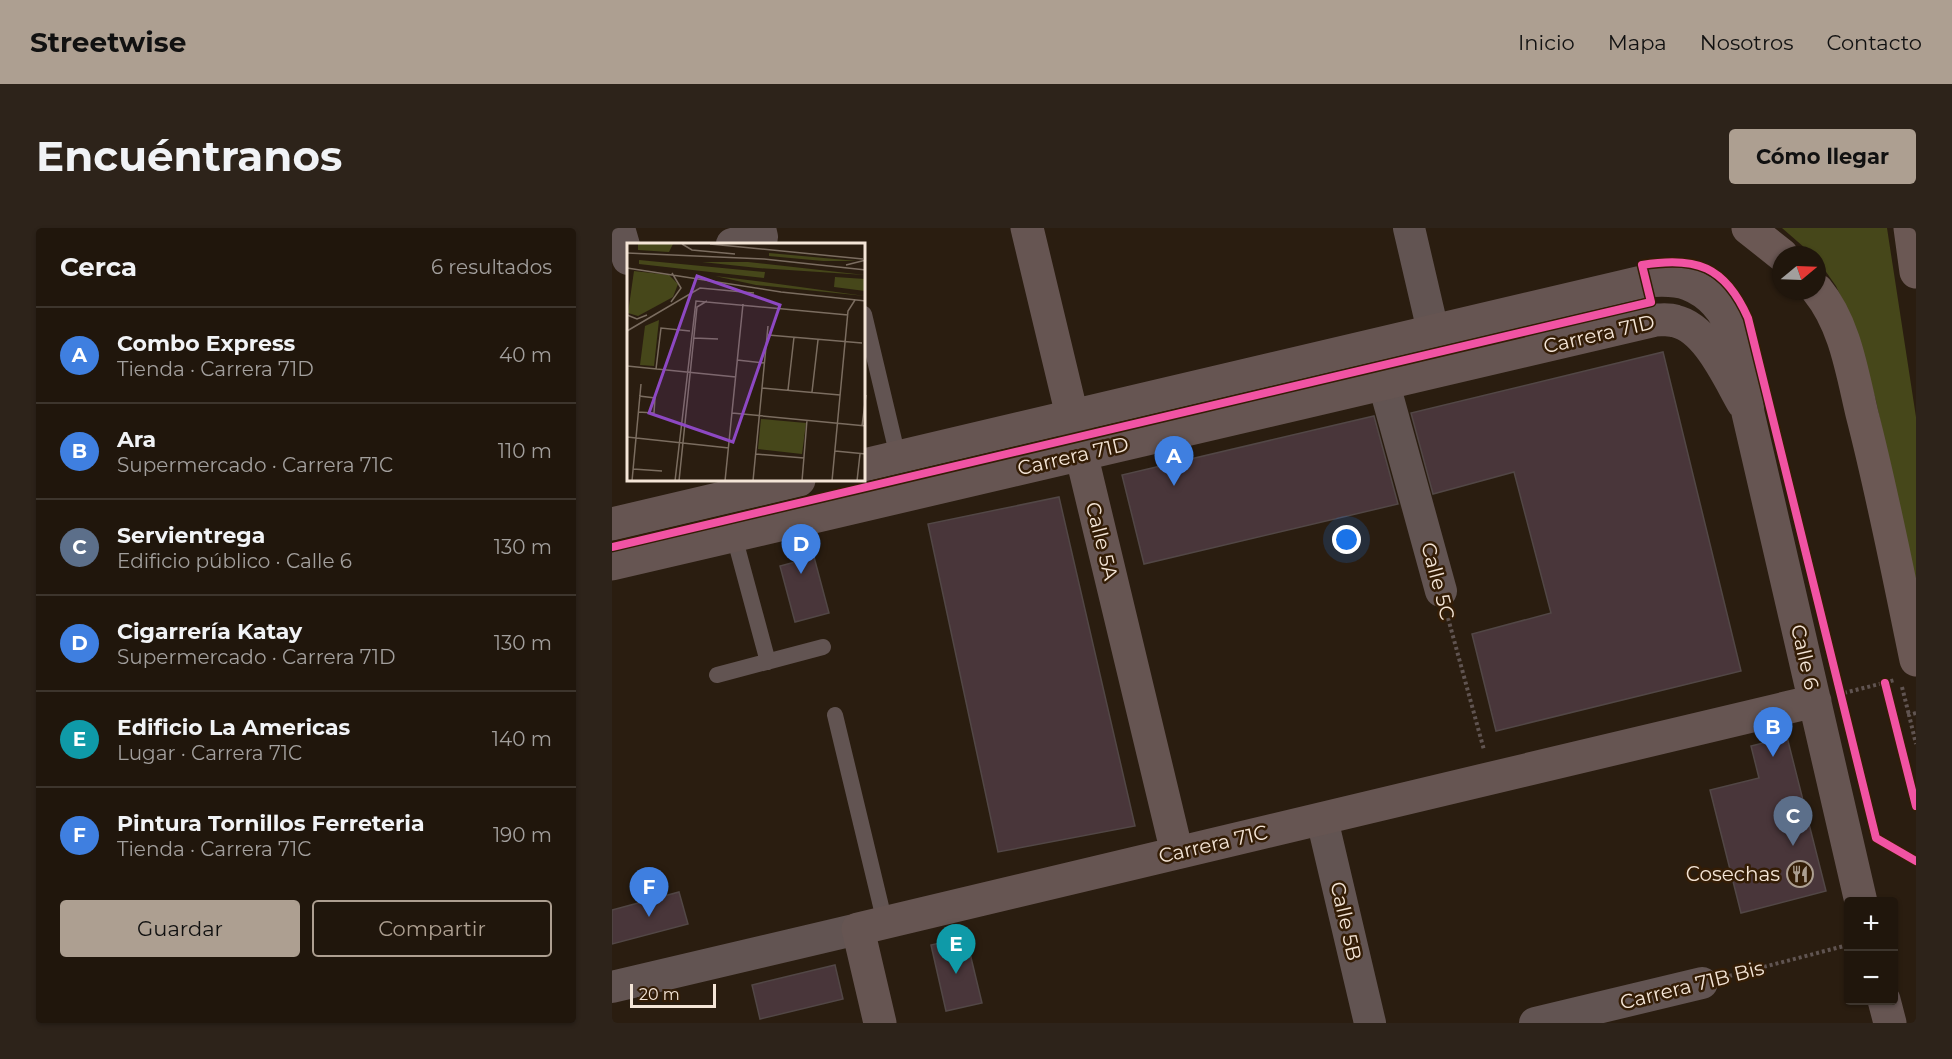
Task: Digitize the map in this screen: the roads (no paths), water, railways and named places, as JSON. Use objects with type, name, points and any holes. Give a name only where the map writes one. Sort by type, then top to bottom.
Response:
[{"type":"highway","points":[[1748,228],[1772,247]]},
{"type":"highway","points":[[1910,228],[1916,272]]},
{"type":"highway","points":[[1823,300],[1831,312],[1848,357],[1886,515],[1908,670]]},
{"type":"street","points":[[620,228],[627,256]]},
{"type":"street","name":"Calle 5A","points":[[1026,228],[1177,853]]},
{"type":"street","points":[[1409,228],[1433,331]]},
{"type":"street","points":[[734,243],[761,232]]},
{"type":"street","name":"Carrera 71D","points":[[866,465],[1646,281],[1669,280],[1687,284],[1703,292],[1718,306],[1738,340],[1748,412]]},
{"type":"street","name":"Carrera 71D","points":[[612,564],[1656,320],[1677,321],[1692,329],[1704,340],[1748,412]]},
{"type":"street","name":"Calle 5C","points":[[1384,384],[1441,591]]},
{"type":"street","name":"Calle 6","points":[[1748,412],[1834,695],[1860,897]]},
{"type":"street","points":[[612,524],[790,482]]},
{"type":"street","name":"Carrera 71C","points":[[612,987],[1834,695]]},
{"type":"street","name":"Calle 5B","points":[[1322,819],[1370,1023]]},
{"type":"street","points":[[871,926],[880,1023]]},
{"type":"street","name":"Carrera 71B Bis","points":[[1535,1023],[1626,1012],[1702,983]]},
{"type":"street","points":[[1885,1005],[1890,1023]]},
{"type":"lane","points":[[866,322],[898,457]]},
{"type":"lane","points":[[734,536],[768,662]]},
{"type":"lane","points":[[717,675],[823,647]]},
{"type":"lane","points":[[835,715],[871,926]]},
{"type":"place","name":"Combo Express","points":[[1174,486]]},
{"type":"place","name":"Cigarrería Katay","points":[[801,574]]},
{"type":"place","name":"Ara","points":[[1773,757]]},
{"type":"place","name":"Servientrega","points":[[1793,846]]},
{"type":"place","name":"Cosechas","points":[[1800,874]]},
{"type":"place","name":"Pintura Tornillos Ferreteria","points":[[649,917]]},
{"type":"place","name":"Edificio La Americas","points":[[956,974]]}]
